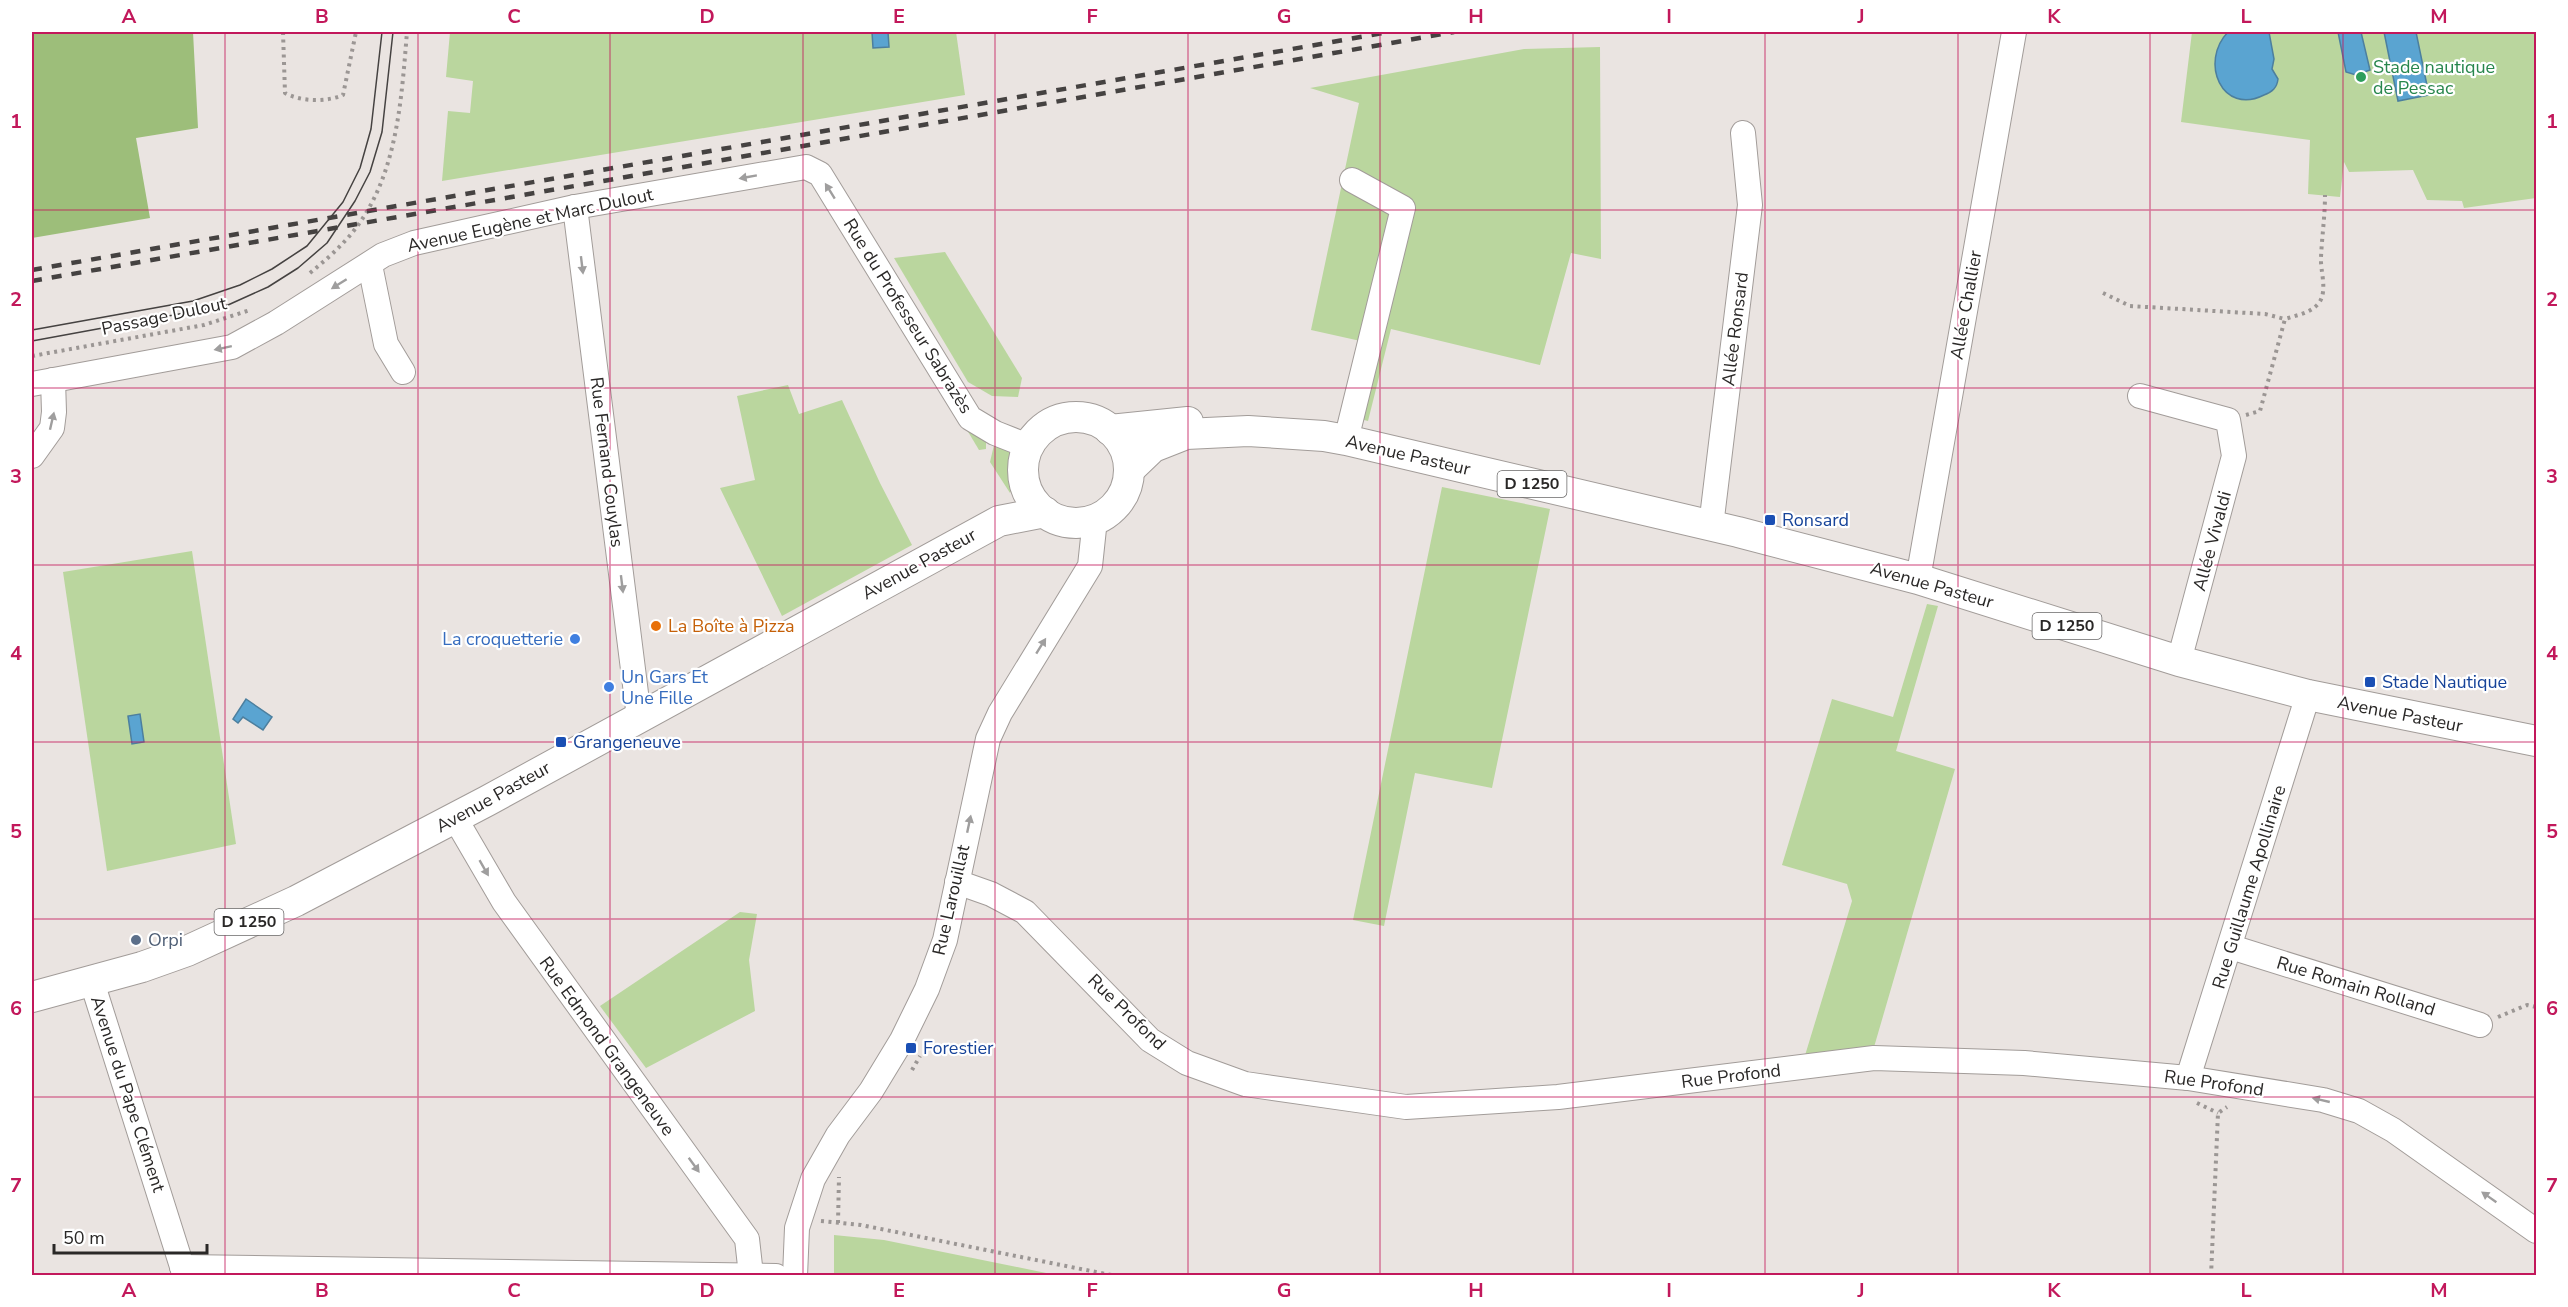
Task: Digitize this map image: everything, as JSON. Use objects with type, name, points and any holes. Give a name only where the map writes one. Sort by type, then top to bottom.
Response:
[{"type":"main road","points":[[1070,417],[1087,418],[1110,430],[1117,436],[1126,452],[1129,470],[1122,496],[1110,510],[1095,519],[1078,522],[1060,520],[1045,512],[1033,501],[1026,487],[1023,467],[1028,446],[1038,432],[1053,422],[1070,417]]},
{"type":"main road","name":"Avenue Pasteur","points":[[1110,430],[1174,422],[1248,420],[1300,425],[1335,438],[1711,526],[1918,579],[2179,661],[2308,695],[2536,741]]},
{"type":"main road","name":"Avenue Pasteur","points":[[1129,470],[1153,447],[1186,434],[1248,431],[1335,438]]},
{"type":"main road","name":"Avenue Pasteur","points":[[999,521],[1026,487]]},
{"type":"main road","name":"Avenue Pasteur","points":[[32,997],[92,982],[187,951],[296,902],[455,818],[999,521],[1045,512]]},
{"type":"street","name":"Allée Challier","points":[[1918,579],[2014,32]]},
{"type":"street","name":"Allée Ronsard","points":[[1711,526],[1750,205],[1743,133]]},
{"type":"street","name":"Avenue Eugène et Marc Dulout","points":[[42,382],[232,346],[276,323],[397,248],[414,243],[575,207],[806,167]]},
{"type":"street","name":"Rue du Professeur Sabrazès","points":[[806,167],[820,174],[970,418],[995,433],[1028,446]]},
{"type":"street","points":[[1335,438],[1403,208],[1352,180]]},
{"type":"street","name":"Rue Fernand Couylas","points":[[575,207],[639,717]]},
{"type":"street","points":[[370,265],[386,344],[403,372]]},
{"type":"street","points":[[32,456],[52,428],[54,412],[42,382]]},
{"type":"street","points":[[2140,396],[2228,420]]},
{"type":"street","name":"Allée Vivaldi","points":[[2179,661],[2234,456],[2228,420]]},
{"type":"street","name":"Rue Larouillat","points":[[795,1275],[797,1228],[813,1179],[838,1135],[871,1091],[902,1040],[927,989],[945,940],[988,739],[1000,713],[1090,566],[1095,519]]},
{"type":"street","name":"Rue Guillaume Apollinaire","points":[[2188,1078],[2308,695]]},
{"type":"street","name":"Rue Edmond Grangeneuve","points":[[455,818],[509,910],[747,1239],[751,1275]]},
{"type":"street","name":"Rue Profond","points":[[957,882],[991,894],[1025,912],[1150,1040],[1168,1053],[1210,1073],[1254,1086],[1406,1107],[1457,1105],[1558,1097],[1874,1058],[2024,1063],[2188,1078],[2322,1100],[2359,1111],[2393,1130],[2536,1231]]},
{"type":"street","name":"Rue Romain Rolland","points":[[2231,946],[2480,1025]]},
{"type":"street","name":"Avenue du Pape Clément","points":[[92,982],[184,1271]]},
{"type":"street","points":[[184,1271],[776,1275]]},
{"type":"path","points":[[283,32],[285,93],[297,100],[336,98],[343,95],[356,32]]},
{"type":"path","points":[[304,279],[345,241],[375,197],[390,155],[401,104],[407,32]]},
{"type":"path","points":[[2103,293],[2130,306],[2265,314],[2285,319],[2310,311],[2320,302],[2323,288],[2321,259],[2325,195]]},
{"type":"path","name":"Passage Dulout","points":[[32,356],[204,325],[255,308]]},
{"type":"path","points":[[2228,420],[2260,411],[2285,319]]},
{"type":"path","points":[[2480,1025],[2527,1005],[2536,1007]]},
{"type":"path","points":[[911,1071],[922,1052]]},
{"type":"path","points":[[2194,1102],[2218,1113]]},
{"type":"path","points":[[2218,1113],[2230,1104]]},
{"type":"path","points":[[2211,1275],[2218,1113]]},
{"type":"path","points":[[838,1223],[840,1168]]},
{"type":"path","points":[[800,1219],[861,1225],[1116,1275]]},
{"type":"green space","points":[[32,32],[193,32],[198,128],[136,138],[150,218],[32,238]]},
{"type":"green space","points":[[450,32],[956,32],[965,95],[442,181],[448,111],[470,113],[473,81],[446,77]]},
{"type":"green space","name":"Stade nautique de Pessac","points":[[2192,32],[2536,32],[2536,198],[2464,208],[2462,201],[2427,200],[2413,170],[2349,172],[2344,162],[2340,197],[2308,194],[2310,140],[2181,122]]},
{"type":"green space","points":[[1600,47],[1601,259],[1571,253],[1540,365],[1391,329],[1368,421],[1348,416],[1365,342],[1311,330],[1359,103],[1310,88],[1524,49]]},
{"type":"green space","points":[[945,252],[1022,378],[1018,397],[992,396],[968,382],[894,258]]},
{"type":"green space","points":[[788,385],[799,414],[842,400],[880,483],[912,545],[782,616],[720,488],[755,480],[737,396]]},
{"type":"green space","points":[[967,424],[986,437],[986,449],[979,450],[967,430]]},
{"type":"green space","points":[[994,445],[1011,450],[1015,454],[1015,472],[1010,493],[990,462]]},
{"type":"green space","points":[[1442,487],[1550,509],[1492,788],[1415,773],[1384,926],[1353,920]]},
{"type":"green space","points":[[192,551],[236,844],[107,871],[63,572]]},
{"type":"green space","points":[[1927,604],[1938,606],[1896,751],[1955,769],[1872,1054],[1803,1062],[1852,901],[1847,884],[1782,865],[1832,699],[1893,717]]},
{"type":"green space","points":[[740,912],[757,914],[749,960],[755,1011],[646,1068],[600,1006]]},
{"type":"green space","points":[[834,1235],[884,1240],[1056,1275],[834,1275]]},
{"type":"water","points":[[872,32],[888,32],[889,47],[873,48]]},
{"type":"water","points":[[2228,32],[2269,32],[2274,59],[2272,69],[2278,79],[2272,91],[2249,100],[2237,98],[2219,83],[2215,57],[2219,44]]},
{"type":"water","points":[[2338,32],[2361,32],[2370,70],[2356,75],[2346,72]]},
{"type":"water","points":[[2384,32],[2416,32],[2429,95],[2398,101]]},
{"type":"water","points":[[246,699],[272,717],[263,730],[243,717],[238,723],[233,719]]},
{"type":"water","points":[[140,714],[144,742],[132,744],[128,716]]},
{"type":"tram line","points":[[32,330],[193,301],[240,285],[272,269],[307,246],[343,202],[360,168],[371,129],[382,32]]},
{"type":"tram line","points":[[32,341],[228,305],[268,287],[298,268],[327,243],[355,201],[370,172],[382,132],[393,32]]},
{"type":"railway","points":[[32,270],[1389,32]]},
{"type":"railway","points":[[32,281],[1454,32]]},
{"type":"place","name":"Stade nautique de Pessac","points":[[2361,77]]},
{"type":"place","name":"Ronsard","points":[[1770,520]]},
{"type":"place","name":"La Boîte à Pizza","points":[[656,626]]},
{"type":"place","name":"La croquetterie","points":[[575,639]]},
{"type":"place","name":"Stade Nautique","points":[[2370,682]]},
{"type":"place","name":"Un Gars Et Une Fille","points":[[609,687]]},
{"type":"place","name":"Grangeneuve","points":[[561,742]]},
{"type":"place","name":"Orpi","points":[[136,940]]},
{"type":"place","name":"Forestier","points":[[911,1048]]}]
